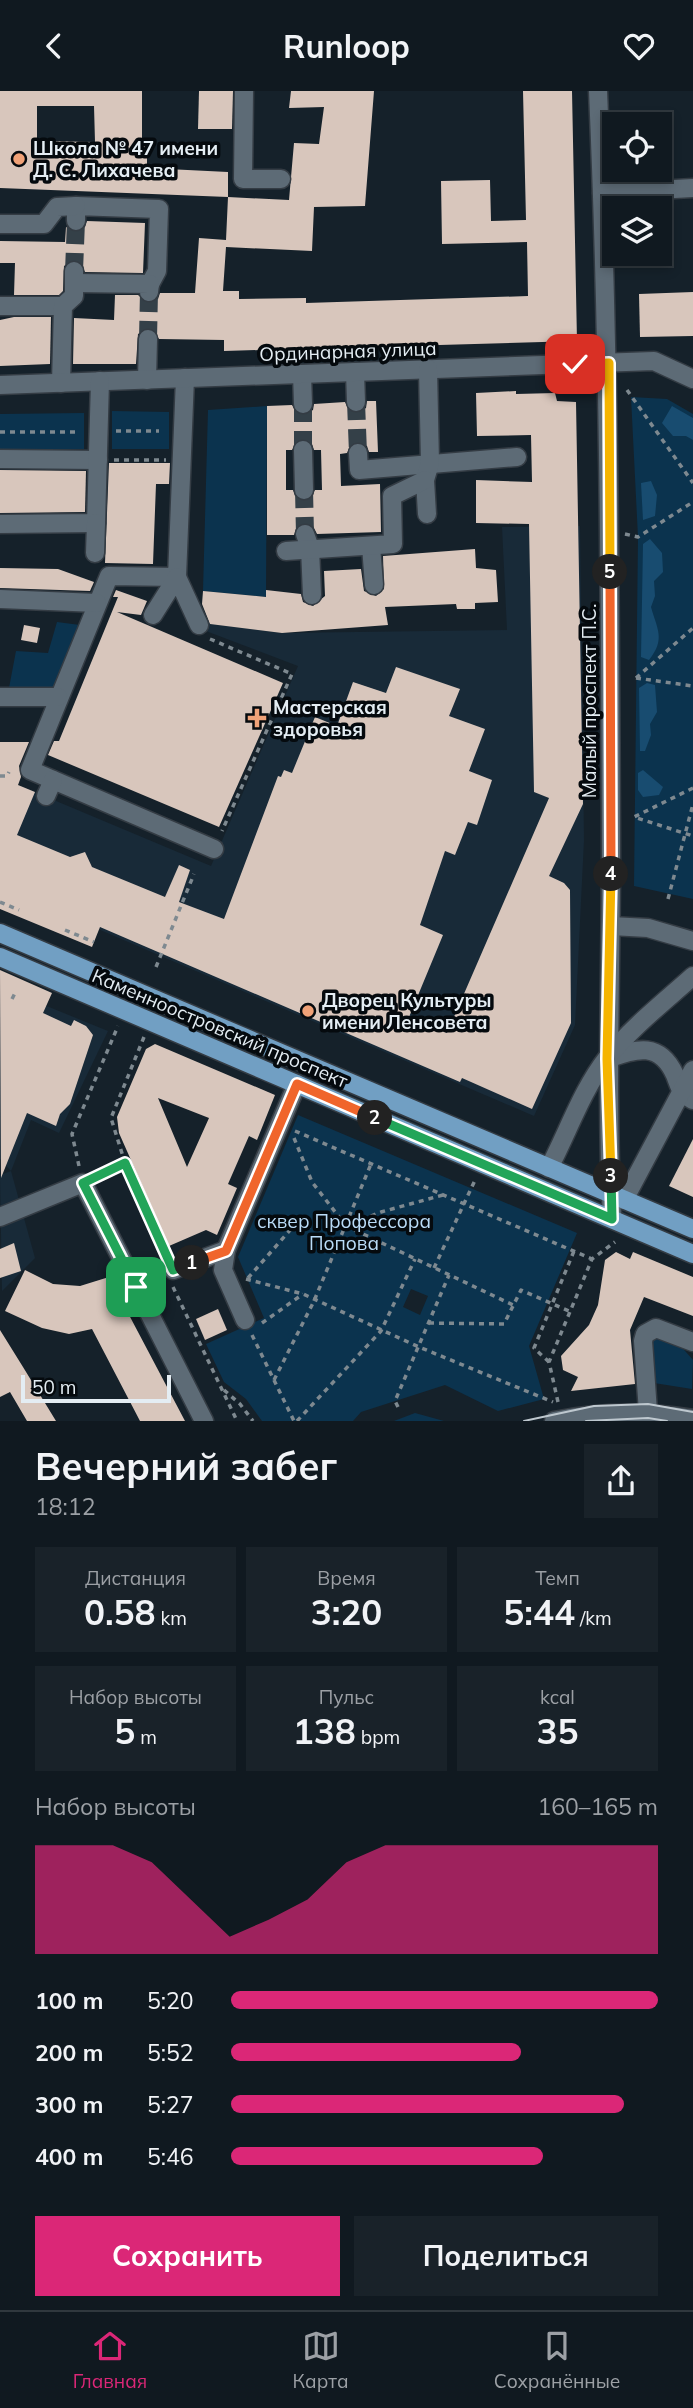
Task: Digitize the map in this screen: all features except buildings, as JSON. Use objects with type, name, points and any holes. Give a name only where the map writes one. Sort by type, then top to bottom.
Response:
[{"type":"main road","name":"Каменноостровский проспект","points":[[0,933],[693,1229]]},
{"type":"main road","name":"Каменноостровский проспект","points":[[0,957],[693,1254]]},
{"type":"street","points":[[244,91],[243,179],[281,179]]},
{"type":"street","name":"Малый проспект П.С.","points":[[598,91],[609,363],[611,926],[607,1059],[617,1197],[612,1219]]},
{"type":"street","points":[[602,194],[693,188]]},
{"type":"street","points":[[0,225],[44,224],[57,207],[76,213],[159,209],[157,271],[150,288],[74,277],[74,296],[63,306],[61,383]]},
{"type":"street","points":[[4,301],[63,306]]},
{"type":"street","points":[[147,380],[148,339]]},
{"type":"street","name":"Ординарная улица","points":[[0,385],[654,361],[693,379]]},
{"type":"street","points":[[427,514],[428,369]]},
{"type":"street","points":[[355,372],[356,402]]},
{"type":"street","points":[[302,374],[303,404]]},
{"type":"street","points":[[186,378],[177,577],[201,631]]},
{"type":"street","points":[[95,553],[100,381]]},
{"type":"street","points":[[303,450],[304,490]]},
{"type":"street","points":[[358,453],[359,470],[427,471],[517,457]]},
{"type":"street","points":[[0,459],[97,460]]},
{"type":"street","points":[[286,551],[308,541],[393,544],[392,496],[427,471]]},
{"type":"street","points":[[0,524],[96,523]]},
{"type":"street","points":[[308,541],[312,595]]},
{"type":"street","points":[[371,545],[374,585]]},
{"type":"street","points":[[177,577],[109,576],[30,770],[49,788],[214,849]]},
{"type":"street","points":[[153,615],[177,577]]},
{"type":"street","points":[[0,599],[97,603]]},
{"type":"street","points":[[0,697],[58,697]]},
{"type":"street","points":[[611,926],[648,928],[693,941]]},
{"type":"street","points":[[550,1168],[589,1086],[607,1059],[633,1029],[693,976]]},
{"type":"street","points":[[607,1059],[637,1048],[652,1051],[666,1060],[687,1097]]},
{"type":"street","points":[[617,1197],[687,1097],[693,1070]]},
{"type":"street","points":[[248,1326],[223,1270],[226,1251],[297,1084]]},
{"type":"street","points":[[0,1217],[83,1183],[204,1421]]},
{"type":"street","points":[[172,1277],[226,1251]]},
{"type":"street","points":[[648,1412],[645,1334],[656,1328],[693,1342]]},
{"type":"street","points":[[556,1413],[648,1412],[693,1419]]},
{"type":"path","points":[[627,390],[693,483]]},
{"type":"path","points":[[119,431],[159,431]]},
{"type":"path","points":[[0,432],[74,432]]},
{"type":"path","points":[[97,460],[182,460]]},
{"type":"path","points":[[624,534],[638,537],[693,502]]},
{"type":"path","points":[[636,678],[693,628]]},
{"type":"path","points":[[201,631],[292,674],[214,849]]},
{"type":"path","points":[[627,679],[693,686]]},
{"type":"path","points":[[0,776],[7,776],[9,772]]},
{"type":"path","points":[[693,788],[632,817],[693,836]]},
{"type":"path","points":[[668,899],[693,804]]},
{"type":"path","points":[[156,967],[194,874]]},
{"type":"path","points":[[0,902],[19,910]]},
{"type":"path","points":[[65,930],[94,942]]},
{"type":"path","points":[[12,999],[15,993]]},
{"type":"path","points":[[119,1024],[72,1134],[83,1183],[125,1163]]},
{"type":"path","points":[[145,1035],[111,1118],[125,1163],[172,1277],[237,1421]]},
{"type":"path","points":[[513,1305],[346,1226],[312,1182],[290,1129],[592,1259]]},
{"type":"path","points":[[274,1380],[314,1301],[371,1164]]},
{"type":"path","points":[[434,1268],[476,1177]]},
{"type":"path","points":[[229,1285],[247,1279],[292,1228],[346,1226],[381,1212],[444,1195]]},
{"type":"path","points":[[556,1413],[549,1362],[592,1259],[620,1238]]},
{"type":"path","points":[[549,1362],[534,1348],[574,1251]]},
{"type":"path","points":[[303,1294],[248,1326],[295,1421],[381,1331],[415,1259]]},
{"type":"path","points":[[397,1407],[395,1401],[449,1275]]},
{"type":"path","points":[[247,1279],[303,1294],[381,1331],[544,1399]]},
{"type":"path","points":[[429,1323],[504,1324],[521,1290],[571,1312]]},
{"type":"path","points":[[220,1387],[240,1404],[253,1421]]},
{"type":"shaded area","points":[[672,406],[693,418],[693,440],[686,436],[673,436],[662,423]]},
{"type":"shaded area","points":[[651,481],[657,495],[655,516],[643,520],[641,483]]},
{"type":"shaded area","name":"Дворец Культуры имени Ленсовета","points":[[580,526],[584,840],[575,1025],[534,1116],[0,887],[0,830],[18,785],[211,866],[298,666],[198,628],[200,622],[282,633],[507,630],[502,527]]},
{"type":"shaded area","points":[[650,539],[662,553],[663,572],[654,581],[655,596],[651,607],[659,640],[649,660],[641,657],[643,544]]},
{"type":"shaded area","points":[[647,683],[655,685],[657,712],[650,724],[651,735],[645,751],[640,751],[639,688]]},
{"type":"shaded area","points":[[643,770],[663,787],[659,795],[643,797],[638,790],[638,773]]},
{"type":"shaded area","points":[[0,987],[108,1031],[59,1133],[31,1120],[11,1171],[0,1159]]},
{"type":"shaded area","points":[[11,1171],[35,1258],[2,1291],[0,1175]]},
{"type":"green space","points":[[631,397],[667,399],[693,414],[693,899],[634,886],[638,537]]},
{"type":"green space","points":[[267,406],[266,597],[203,591],[208,410]]},
{"type":"green space","points":[[112,411],[169,412],[169,449],[112,449]]},
{"type":"green space","points":[[84,413],[84,449],[0,451],[0,414]]},
{"type":"green space","points":[[57,622],[80,625],[54,687],[9,688],[16,651],[48,653]]},
{"type":"green space","name":"сквер Профессора Попова","points":[[298,1115],[577,1233],[529,1346],[544,1399],[498,1411],[445,1385],[361,1412],[353,1421],[262,1421],[246,1399],[224,1382],[206,1344],[264,1318],[238,1257]],"holes":[[[411,1289],[428,1296],[420,1315],[403,1307]]]},
{"type":"green space","points":[[655,1336],[678,1343],[693,1360],[692,1389],[654,1383],[651,1339]]},
{"type":"green space","points":[[415,1413],[444,1421],[394,1421]]},
{"type":"tunnel","points":[[74,271],[76,221]]},
{"type":"tunnel","points":[[148,339],[149,292]]},
{"type":"tunnel","points":[[356,402],[358,453]]},
{"type":"tunnel","points":[[303,404],[303,450]]},
{"type":"tunnel","points":[[304,490],[305,534]]},
{"type":"tram line","points":[[524,1421],[594,1406],[648,1404],[693,1412]]},
{"type":"tram line","points":[[586,1421],[648,1418],[667,1421]]},
{"type":"place","name":"Школа № 47 имени Д. С. Лихачева","points":[[19,159]]},
{"type":"place","name":"Мастерская здоровья","points":[[257,718]]},
{"type":"place","name":"Дворец Культуры имени Ленсовета","points":[[308,1011]]},
{"type":"route","points":[[136,1287],[83,1183],[125,1163],[173,1270],[226,1251],[297,1084],[612,1219],[607,1059],[611,926],[609,363],[575,364]]}]
